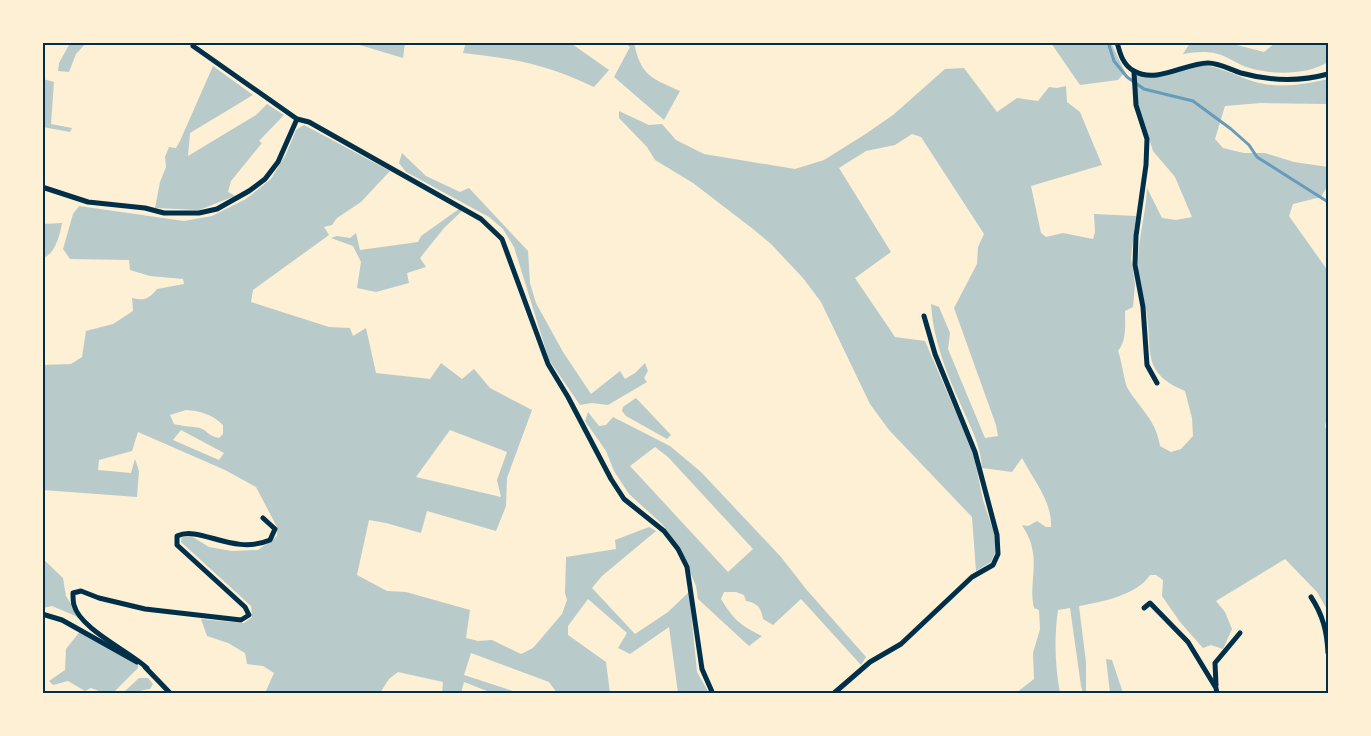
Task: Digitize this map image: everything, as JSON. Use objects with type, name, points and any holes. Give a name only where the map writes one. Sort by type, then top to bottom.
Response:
[{"type":"street","points":[[1117,42],[1123,62],[1134,72],[1150,76],[1169,73],[1195,63],[1212,63],[1260,78],[1286,81],[1328,74]]},
{"type":"street","points":[[193,46],[297,118],[309,122],[481,219],[502,239],[548,364],[568,397],[611,479],[624,499],[664,532],[678,549],[687,567],[702,669],[713,694]]},
{"type":"street","points":[[1134,72],[1136,105],[1147,139],[1146,165],[1136,236],[1135,264],[1143,308],[1147,365],[1158,383]]},
{"type":"street","points":[[42,187],[88,202],[145,208],[164,213],[199,214],[217,209],[249,191],[264,178],[278,162],[297,118]]},
{"type":"street","points":[[834,694],[870,662],[901,644],[972,577],[993,565],[998,554],[997,536],[976,452],[935,354],[924,316]]},
{"type":"street","points":[[171,694],[134,655],[84,622],[74,605],[73,593],[81,591],[99,598],[145,609],[241,620],[249,615],[245,607],[177,545],[177,536],[185,532],[236,545],[259,545],[270,540],[275,529],[263,518]]},
{"type":"street","points":[[1311,597],[1320,611],[1327,633],[1328,653]]},
{"type":"street","points":[[1144,608],[1150,604],[1188,642],[1216,691]]},
{"type":"street","points":[[42,614],[62,620],[147,668]]},
{"type":"street","points":[[1216,691],[1215,663],[1240,633]]},
{"type":"shaded area","points":[[466,42],[573,43],[609,70],[594,87],[560,73],[530,64],[463,53]]},
{"type":"shaded area","points":[[70,43],[86,43],[76,54],[69,72],[58,71],[59,63]]},
{"type":"shaded area","points":[[353,43],[405,43],[403,58]]},
{"type":"shaded area","points":[[625,43],[634,43],[640,63],[649,74],[662,83],[680,91],[664,120],[614,77],[630,47]]},
{"type":"shaded area","points":[[1051,43],[1111,43],[1125,72],[1118,80],[1080,85]]},
{"type":"shaded area","points":[[1190,43],[1229,43],[1264,52],[1275,43],[1328,43],[1328,62],[1300,71],[1269,72],[1246,67],[1214,53],[1183,54]]},
{"type":"shaded area","points":[[1200,65],[1214,67],[1252,81],[1271,85],[1300,84],[1328,79],[1328,104],[1261,103],[1225,106],[1215,139],[1223,148],[1244,153],[1265,153],[1294,162],[1328,167],[1328,185],[1321,197],[1293,204],[1289,216],[1328,271],[1328,414],[1325,426],[1328,437],[1328,611],[1317,592],[1285,559],[1216,601],[1225,612],[1232,629],[1223,649],[1211,645],[1203,648],[1180,622],[1162,596],[1163,580],[1156,575],[1150,575],[1137,588],[1128,593],[1108,600],[1079,606],[1086,662],[1086,693],[1083,693],[1081,686],[1070,608],[1058,610],[1056,652],[1060,693],[1016,693],[1034,679],[1033,653],[1040,629],[1039,610],[1034,608],[1033,600],[1034,563],[1031,542],[1022,525],[1028,526],[1037,521],[1046,527],[1051,527],[1051,518],[1049,508],[1041,491],[1022,458],[1012,472],[982,468],[977,443],[941,355],[934,330],[931,304],[939,307],[950,333],[948,349],[985,438],[998,436],[996,425],[954,308],[977,264],[978,247],[984,234],[921,137],[912,134],[895,145],[866,151],[839,168],[891,252],[855,278],[895,337],[925,341],[973,452],[983,500],[995,536],[995,553],[991,562],[976,571],[972,517],[889,430],[870,404],[821,302],[803,278],[771,244],[753,229],[693,183],[655,160],[647,147],[619,118],[619,111],[649,125],[662,124],[676,140],[704,154],[795,169],[824,160],[864,135],[893,115],[945,69],[964,68],[997,112],[1017,98],[1038,101],[1049,87],[1066,86],[1067,102],[1080,112],[1102,165],[1031,186],[1041,233],[1046,237],[1063,233],[1093,239],[1095,232],[1094,214],[1136,216],[1131,258],[1135,284],[1133,307],[1125,311],[1124,337],[1118,351],[1128,389],[1152,422],[1160,446],[1171,452],[1181,449],[1193,436],[1192,418],[1185,391],[1162,377],[1156,370],[1150,352],[1147,316],[1138,264],[1147,188],[1162,218],[1176,220],[1192,217],[1175,177],[1153,151],[1133,88],[1133,79],[1138,75],[1148,76]]},
{"type":"shaded area","points":[[213,66],[253,95],[190,133],[188,156],[256,115],[267,104],[284,115],[259,141],[262,143],[231,181],[228,192],[235,196],[199,210],[155,208],[160,182],[166,167],[165,157],[169,147],[176,148],[180,141]]},
{"type":"shaded area","points":[[43,79],[54,82],[51,124],[72,128],[70,132],[43,127]]},
{"type":"shaded area","points":[[304,125],[390,171],[361,202],[337,218],[332,225],[324,227],[329,235],[253,290],[251,302],[329,327],[350,328],[353,336],[366,328],[376,373],[430,379],[441,363],[462,379],[474,369],[490,388],[532,410],[507,478],[506,506],[496,531],[427,511],[421,533],[369,520],[357,575],[387,591],[406,592],[470,610],[466,638],[478,641],[492,640],[521,654],[533,648],[562,614],[567,600],[565,593],[566,557],[616,549],[615,540],[649,527],[656,531],[602,576],[592,588],[635,634],[668,612],[689,592],[697,672],[709,693],[678,693],[669,627],[630,654],[618,648],[627,633],[588,599],[568,626],[568,635],[606,662],[610,693],[557,693],[549,682],[471,653],[464,675],[519,693],[492,693],[464,682],[461,693],[442,693],[443,682],[398,672],[389,679],[380,693],[265,693],[274,673],[263,666],[247,664],[245,653],[228,643],[207,636],[201,619],[244,623],[252,617],[251,606],[181,542],[182,537],[191,536],[209,547],[232,551],[258,550],[277,536],[277,527],[256,487],[225,470],[138,432],[132,451],[99,460],[98,470],[131,473],[135,459],[139,471],[137,497],[43,490],[42,365],[71,364],[82,357],[86,331],[113,324],[133,311],[132,298],[146,298],[157,289],[184,284],[183,279],[150,276],[130,270],[129,260],[70,259],[63,249],[73,214],[79,206],[184,221],[212,216],[246,199],[271,179],[286,154],[296,130]],"holes":[[[186,410],[197,411],[211,416],[223,425],[223,434],[219,438],[200,428],[174,424],[170,415]],[[181,430],[224,453],[219,460],[173,440]],[[450,430],[507,452],[497,480],[501,497],[416,477]]]},
{"type":"shaded area","points":[[402,153],[426,176],[460,192],[469,188],[528,251],[530,283],[536,303],[563,352],[591,394],[620,371],[625,379],[635,373],[645,363],[648,371],[644,378],[647,382],[608,405],[592,403],[580,405],[549,360],[514,247],[503,229],[489,217],[406,172],[399,163]]},
{"type":"shaded area","points":[[459,209],[462,211],[444,228],[420,258],[426,267],[407,273],[409,283],[376,292],[357,288],[361,262],[353,246],[331,238],[337,236],[350,238],[356,233],[360,250],[418,242],[421,236]]},
{"type":"shaded area","points":[[62,223],[54,248],[51,253],[43,258],[43,224]]},
{"type":"shaded area","points":[[636,398],[671,435],[667,439],[626,416],[622,411],[623,407]]},
{"type":"shaded area","points":[[588,412],[599,426],[606,425],[613,417],[670,446],[701,472],[781,557],[806,589],[866,657],[861,665],[801,599],[773,625],[763,619],[758,606],[746,601],[744,595],[736,592],[724,592],[721,599],[734,617],[748,629],[762,636],[749,646],[698,599],[696,586],[680,548],[662,524],[629,494],[614,471],[606,451],[585,421]],"holes":[[[655,447],[668,457],[753,549],[728,572],[630,466]]]},
{"type":"shaded area","points":[[42,558],[63,578],[66,596],[80,618],[52,606],[43,608]]},
{"type":"shaded area","points":[[81,630],[138,664],[138,668],[113,693],[104,693],[91,688],[85,691],[68,681],[53,685],[49,681],[65,670],[66,649]]},
{"type":"shaded area","points":[[1106,659],[1112,660],[1123,693],[1110,693]]},
{"type":"shaded area","points":[[139,678],[148,678],[153,684],[150,689],[123,693]]},
{"type":"waterway","points":[[1108,42],[1114,61],[1127,77],[1144,89],[1193,101],[1231,129],[1249,145],[1257,157],[1328,202]]}]
